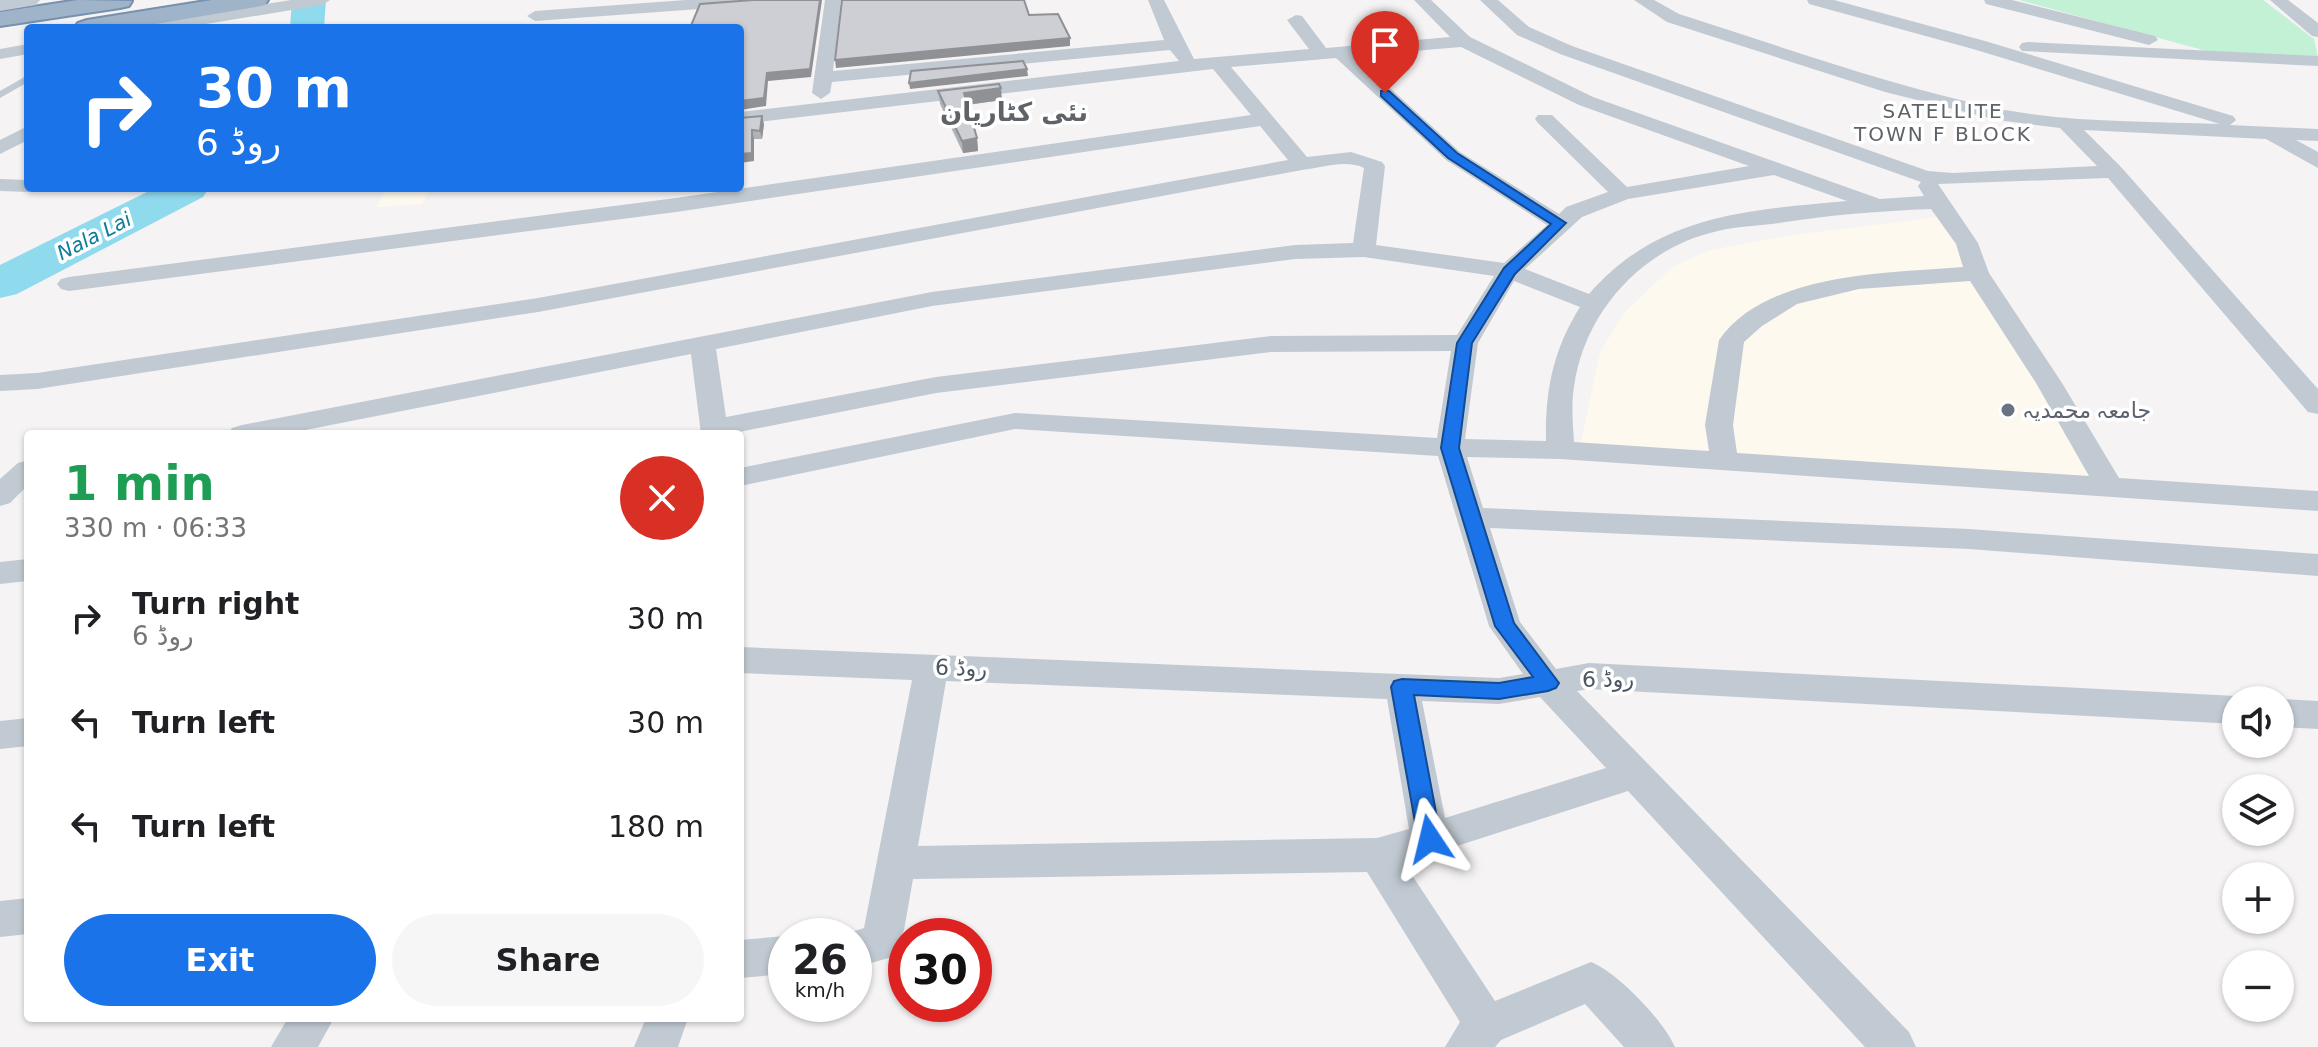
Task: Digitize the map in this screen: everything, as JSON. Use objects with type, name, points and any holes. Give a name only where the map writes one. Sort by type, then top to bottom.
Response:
[{"type":"highway","points":[[0,19],[126,0]]},
{"type":"highway","points":[[122,24],[184,17],[256,0]]},
{"type":"highway","points":[[0,42],[24,39]]},
{"type":"main road","points":[[0,4],[28,0]]},
{"type":"street","points":[[163,24],[184,17],[322,0]]},
{"type":"street","points":[[535,16],[754,0]]},
{"type":"street","points":[[818,108],[833,0]]},
{"type":"street","points":[[1156,0],[1175,44],[1192,65]]},
{"type":"street","points":[[1422,0],[1464,41],[1586,101],[1875,204]]},
{"type":"street","points":[[1488,0],[1523,31],[1566,50],[1925,177],[1953,179],[2114,171]]},
{"type":"street","points":[[1642,0],[1673,18],[1892,88],[1997,114],[2066,123],[2318,135]]},
{"type":"street","points":[[1815,0],[1979,45],[2262,131],[2318,162]]},
{"type":"street","points":[[1992,0],[2210,55]]},
{"type":"street","points":[[2278,0],[2318,32]]},
{"type":"street","points":[[690,24],[697,5]]},
{"type":"street","points":[[1296,20],[1453,156],[1559,223]]},
{"type":"street","points":[[744,117],[1192,65],[1464,41]]},
{"type":"street","points":[[824,77],[1175,44]]},
{"type":"street","points":[[1979,45],[2318,61]]},
{"type":"street","points":[[0,54],[24,50]]},
{"type":"street","points":[[1218,63],[1302,164]]},
{"type":"street","points":[[69,284],[661,207],[1264,119]]},
{"type":"street","points":[[1545,119],[1622,194]]},
{"type":"street","points":[[2066,123],[2114,171],[2318,406]]},
{"type":"street","points":[[0,130],[24,131]]},
{"type":"street","points":[[0,148],[24,133]]},
{"type":"street","points":[[0,383],[37,381],[538,305],[1302,164],[1357,159],[1369,160],[1375,166],[1364,250]]},
{"type":"street","points":[[1773,169],[1673,183],[1622,194],[1574,212],[1559,223],[1509,271],[1465,343],[1450,448],[1505,626],[1548,683],[1894,1047]]},
{"type":"street","points":[[1925,177],[1937,202],[1967,243],[1977,273],[2049,383],[2109,485]]},
{"type":"street","points":[[0,185],[24,186]]},
{"type":"street","points":[[1560,450],[1560,383],[1577,332],[1593,304],[1616,275],[1657,245],[1711,226],[1875,204],[1937,202]]},
{"type":"street","points":[[262,430],[932,299],[1295,252],[1364,250],[1509,271],[1593,304]]},
{"type":"street","points":[[1724,461],[1719,425],[1732,340],[1753,321],[1789,299],[1859,282],[1977,273]]},
{"type":"street","points":[[720,430],[936,385],[1256,345],[1465,343]]},
{"type":"street","points":[[703,344],[715,430]]},
{"type":"street","points":[[744,476],[1015,421],[1450,448],[1560,450],[2318,501]]},
{"type":"street","points":[[0,469],[24,468]]},
{"type":"street","points":[[0,496],[24,472]]},
{"type":"street","points":[[1471,517],[1969,539],[2318,565]]},
{"type":"street","points":[[0,573],[24,570]]},
{"type":"street","name":"روڈ 6","points":[[744,660],[1499,691],[1589,676],[2222,709]]},
{"type":"street","points":[[872,945],[878,944],[884,930],[931,667]]},
{"type":"street","points":[[1402,687],[1430,839]]},
{"type":"street","points":[[2294,714],[2318,715]]},
{"type":"street","points":[[0,735],[24,732]]},
{"type":"street","points":[[896,863],[1377,855],[1636,774]]},
{"type":"street","points":[[1377,855],[1477,1036],[1591,981],[1653,1047]]},
{"type":"street","points":[[0,919],[24,916]]},
{"type":"street","points":[[744,959],[768,957]]},
{"type":"street","points":[[293,1047],[310,1022]]},
{"type":"street","points":[[656,1047],[665,1022]]},
{"type":"lane","points":[[0,95],[24,80]]},
{"type":"shaded area","points":[[384,192],[429,192],[422,204],[376,207]]},
{"type":"shaded area","points":[[1946,216],[2098,479],[1580,447],[1600,352],[1624,313],[1673,266],[1710,250],[1792,235]]},
{"type":"green space","points":[[2019,0],[2263,0],[2314,39],[2318,57],[2221,55]]},
{"type":"building","points":[[820,0],[810,69],[767,73],[764,98],[744,100],[744,24],[692,24],[700,4]]},
{"type":"building","points":[[842,0],[1024,0],[1029,15],[1058,14],[1070,38],[835,60]]},
{"type":"building","points":[[1023,61],[1027,69],[909,83],[911,71]]},
{"type":"building","points":[[999,84],[1001,88],[964,93],[977,138],[962,141],[938,91]]},
{"type":"building","points":[[762,116],[760,131],[752,130],[752,153],[744,154],[744,118]]},
{"type":"waterway","name":"Nala Lai","points":[[307,24],[309,0]]},
{"type":"waterway","name":"Nala Lai","points":[[0,284],[180,192]]},
{"type":"place","name":"جامعہ محمدیہ","points":[[2008,410]]},
{"type":"district","name":"نئی کٹاریان","points":[[1014,112]]},
{"type":"district","name":"SATELLITE TOWN F BLOCK","points":[[1943,122]]},
{"type":"route","points":[[1385,93],[1453,156],[1559,223],[1509,271],[1465,343],[1450,448],[1505,626],[1548,683],[1499,691],[1402,687],[1430,839]]}]
